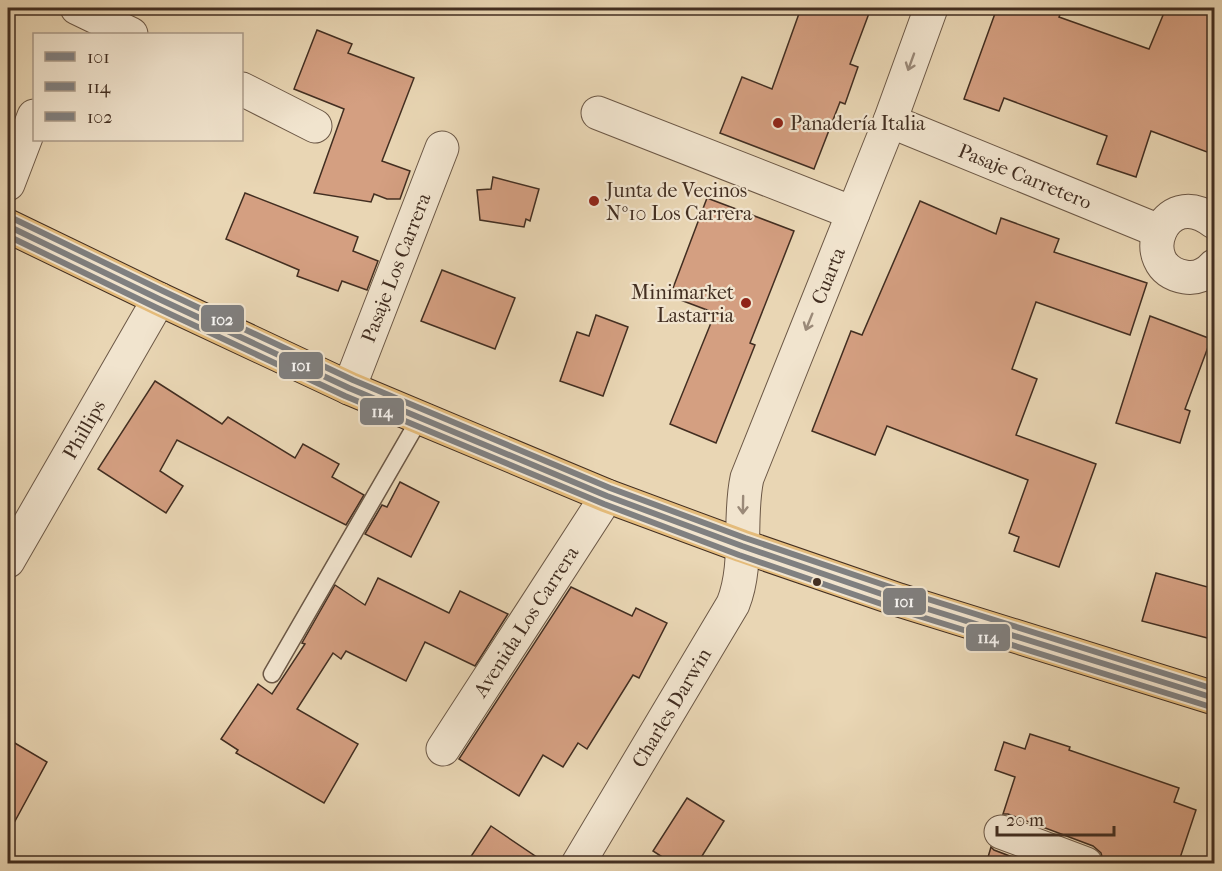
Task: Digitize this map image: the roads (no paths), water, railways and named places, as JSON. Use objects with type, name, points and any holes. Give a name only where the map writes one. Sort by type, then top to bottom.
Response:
[{"type":"main road","points":[[8,226],[349,388],[607,496],[742,546],[899,600],[1215,698]]},
{"type":"street","points":[[67,33],[77,8],[129,33]]},
{"type":"street","name":"Cuarta","points":[[742,546],[743,494],[747,478],[890,121],[931,8]]},
{"type":"street","points":[[243,90],[315,126]]},
{"type":"street","points":[[598,113],[853,213]]},
{"type":"street","points":[[8,184],[33,119]]},
{"type":"street","name":"Pasaje Carretero","points":[[890,121],[1159,231]]},
{"type":"street","name":"Pasaje Los Carrera","points":[[349,388],[442,148]]},
{"type":"street","points":[[1215,222],[1195,211],[1184,211],[1165,222],[1156,242],[1157,253],[1162,262],[1179,276],[1189,278],[1200,276],[1215,266]]},
{"type":"street","name":"Phillips","points":[[8,561],[159,299]]},
{"type":"street","name":"Avenida Los Carrera","points":[[443,749],[607,496]]},
{"type":"street","name":"Charles Darwin","points":[[578,864],[734,604],[739,590],[742,546]]},
{"type":"street","points":[[1001,832],[1086,864]]},
{"type":"lane","points":[[272,674],[420,418]]},
{"type":"place","name":"Panadería Italia","points":[[778,123]]},
{"type":"place","name":"Junta de Vecinos Nº10 Los Carrera","points":[[594,201]]},
{"type":"place","name":"Minimarket Lastarria","points":[[746,303]]}]
